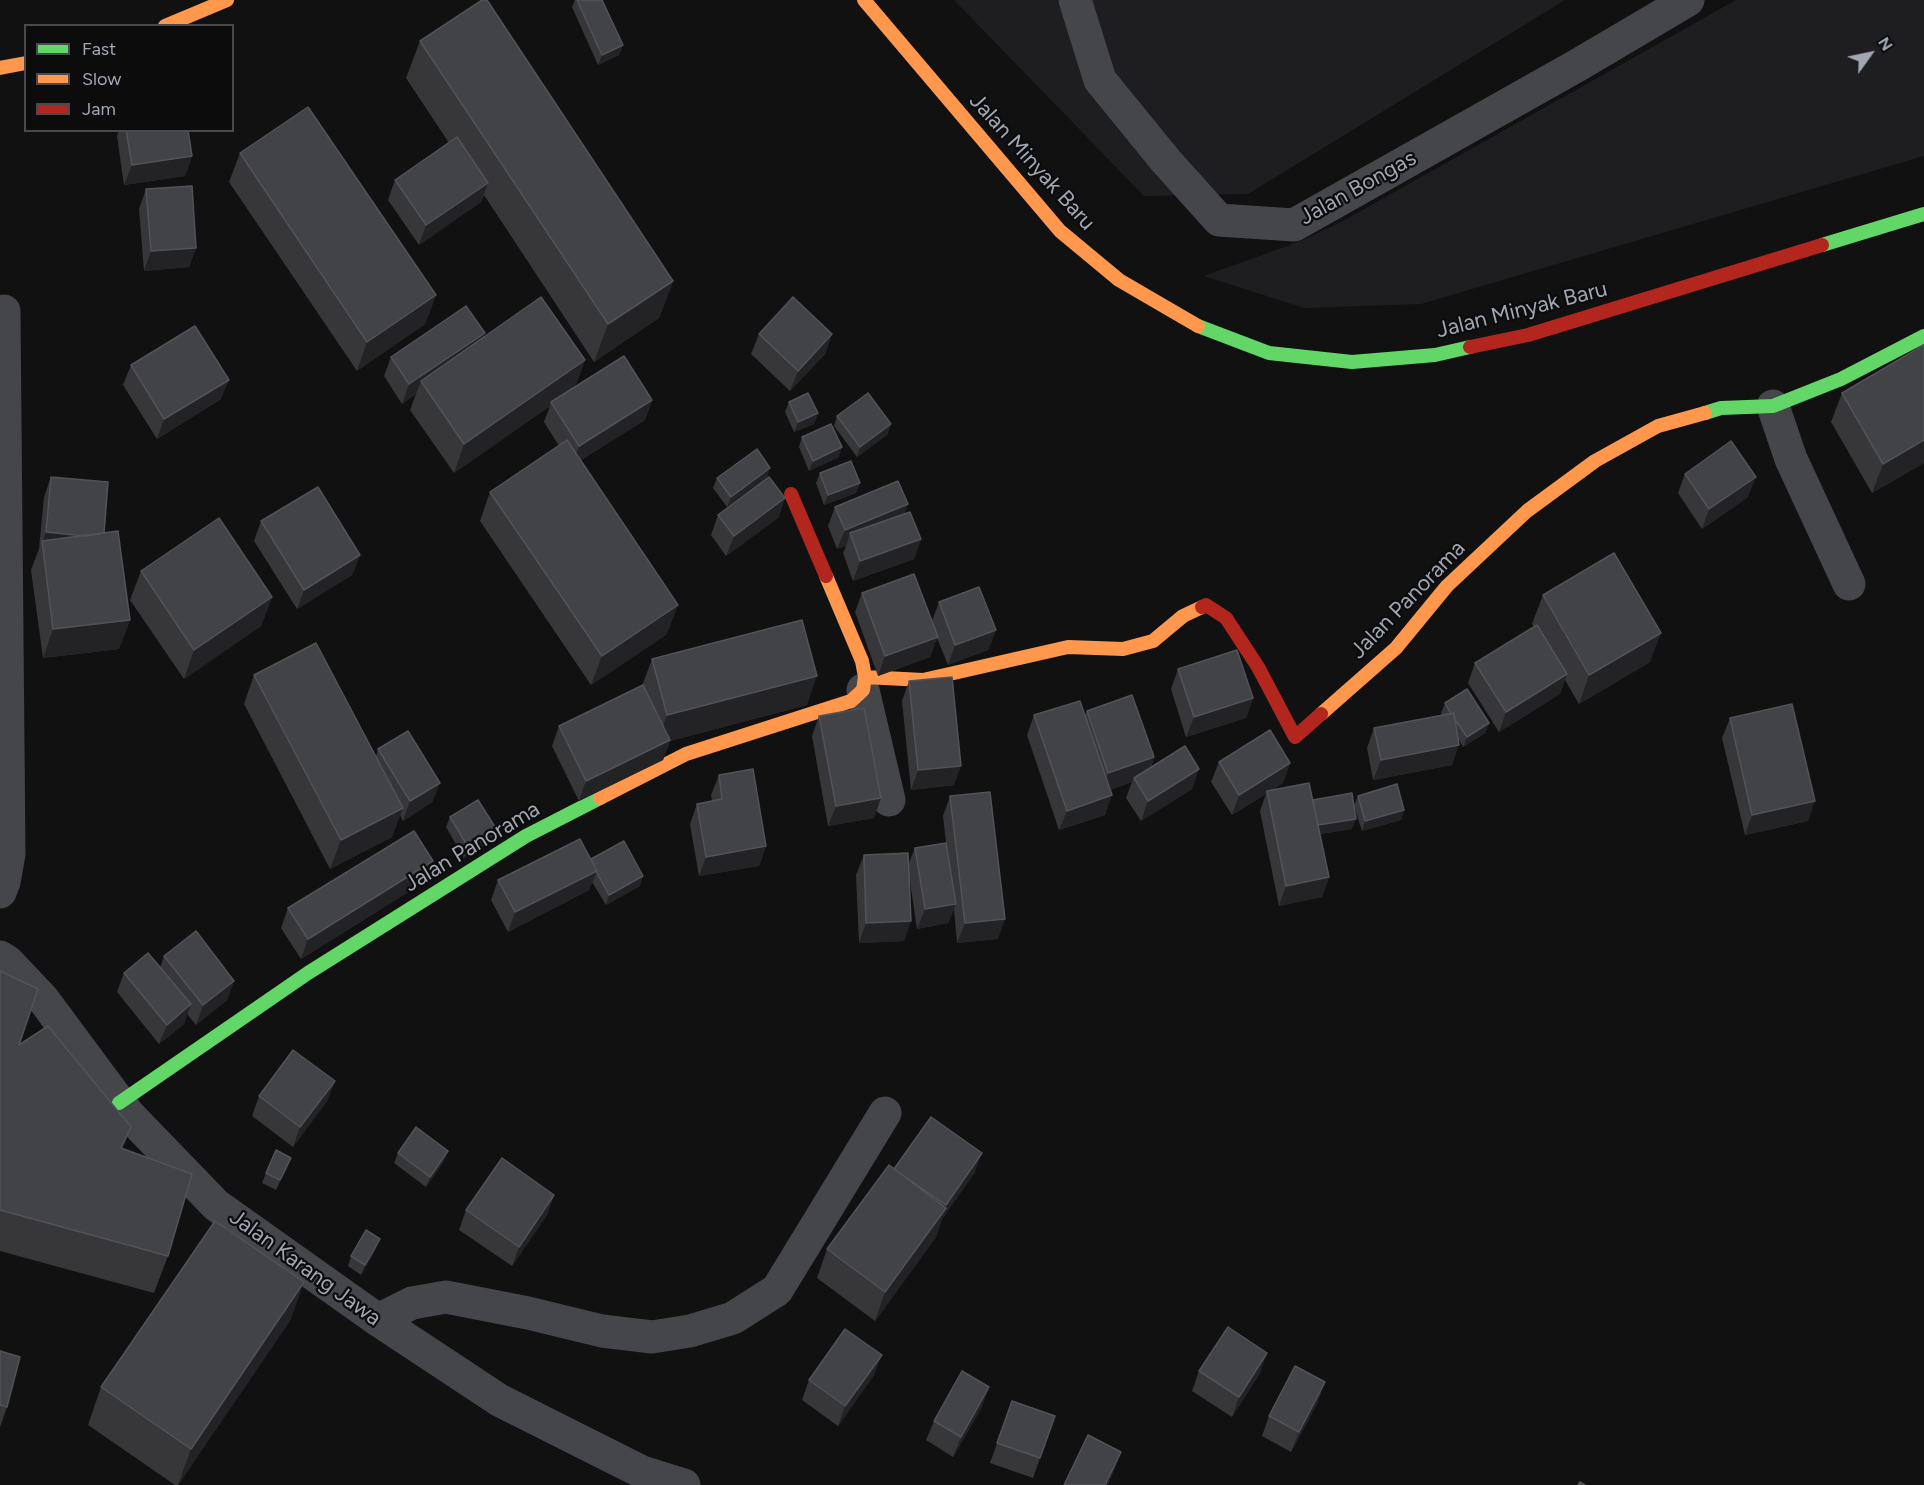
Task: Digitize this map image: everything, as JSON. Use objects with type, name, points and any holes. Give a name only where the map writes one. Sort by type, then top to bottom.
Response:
[{"type":"street","points":[[170,24],[227,0]]},
{"type":"street","name":"Jalan Minyak Baru","points":[[864,0],[1060,231],[1119,280],[1196,325],[1269,353],[1352,362],[1435,355],[1528,335],[1924,214]]},
{"type":"street","name":"Jalan Bongas","points":[[1075,0],[1100,80],[1166,161],[1219,220],[1294,225],[1578,65],[1688,0]]},
{"type":"street","points":[[0,68],[24,63]]},
{"type":"street","points":[[0,892],[4,882],[10,844],[4,311]]},
{"type":"street","name":"Jalan Panorama","points":[[118,1103],[308,973],[526,836],[686,754],[851,701],[864,684],[923,680],[1068,647],[1123,649],[1153,641],[1183,616],[1206,605],[1226,618],[1258,667],[1295,737],[1396,648],[1447,586],[1527,511],[1595,461],[1658,426],[1721,408],[1773,406],[1841,379],[1924,336]]},
{"type":"street","points":[[1773,406],[1791,459],[1850,584]]},
{"type":"street","points":[[791,494],[862,661],[864,684],[889,800]]},
{"type":"street","name":"Jalan Karang Jawa","points":[[0,957],[8,962],[44,999],[118,1103],[216,1204],[378,1320],[499,1400],[642,1472],[684,1485]]},
{"type":"street","points":[[378,1320],[412,1303],[446,1297],[528,1313],[602,1331],[652,1337],[690,1331],[733,1318],[777,1290],[885,1113]]},
{"type":"shaded area","points":[[954,0],[1565,0],[1248,194],[1144,196]]},
{"type":"shaded area","points":[[1736,0],[1924,0],[1924,156],[1421,304],[1304,308],[1204,276],[1301,241],[1341,222]]},
{"type":"building","points":[[482,0],[487,0],[673,281],[608,324],[420,41]]},
{"type":"building","points":[[577,0],[602,0],[623,45],[602,55]]},
{"type":"building","points":[[308,107],[436,295],[367,342],[240,153]]},
{"type":"building","points":[[126,132],[188,132],[192,156],[132,165]]},
{"type":"building","points":[[457,137],[488,183],[426,225],[395,180]]},
{"type":"building","points":[[192,186],[196,248],[151,251],[146,189]]},
{"type":"building","points":[[541,297],[585,360],[464,444],[421,381]]},
{"type":"building","points":[[793,297],[832,334],[798,371],[759,334]]},
{"type":"building","points":[[466,306],[485,333],[409,384],[391,357]]},
{"type":"building","points":[[195,326],[229,380],[164,419],[131,365]]},
{"type":"building","points":[[1924,345],[1924,440],[1883,464],[1842,393]]},
{"type":"building","points":[[624,356],[652,400],[579,446],[551,402]]},
{"type":"building","points":[[808,393],[818,413],[798,422],[789,402]]},
{"type":"building","points":[[868,393],[891,424],[860,447],[837,416]]},
{"type":"building","points":[[831,424],[842,447],[813,461],[802,437]]},
{"type":"building","points":[[567,440],[678,605],[602,656],[490,492]]},
{"type":"building","points":[[1731,441],[1756,477],[1709,509],[1685,474]]},
{"type":"building","points":[[757,449],[770,468],[731,497],[717,478]]},
{"type":"building","points":[[851,461],[860,483],[828,495],[820,473]]},
{"type":"building","points":[[51,477],[108,482],[104,533],[85,536],[46,532]]},
{"type":"building","points":[[769,477],[785,498],[734,536],[718,515]]},
{"type":"building","points":[[898,481],[908,504],[845,530],[835,507]]},
{"type":"building","points":[[318,487],[360,555],[304,590],[261,521]]},
{"type":"building","points":[[910,512],[921,539],[860,561],[850,533]]},
{"type":"building","points":[[219,518],[272,597],[194,650],[141,571]]},
{"type":"building","points":[[118,531],[130,620],[53,629],[42,541]]},
{"type":"building","points":[[1614,553],[1661,633],[1589,675],[1543,595]]},
{"type":"building","points":[[914,574],[938,637],[885,656],[862,593]]},
{"type":"building","points":[[979,587],[996,630],[955,645],[939,602]]},
{"type":"building","points":[[802,620],[817,676],[667,715],[652,659]]},
{"type":"building","points":[[1537,625],[1567,674],[1506,712],[1475,663]]},
{"type":"building","points":[[316,643],[403,808],[341,840],[254,675]]},
{"type":"building","points":[[1237,650],[1253,698],[1194,717],[1178,669]]},
{"type":"building","points":[[952,677],[961,766],[918,770],[909,681]]},
{"type":"building","points":[[643,685],[670,740],[586,781],[559,726]]},
{"type":"building","points":[[1467,689],[1489,723],[1467,737],[1454,718],[1454,713],[1451,714],[1445,703]]},
{"type":"building","points":[[1132,695],[1154,757],[1108,773],[1087,711]]},
{"type":"building","points":[[1080,701],[1112,795],[1067,811],[1034,715]]},
{"type":"building","points":[[1792,704],[1815,801],[1752,815],[1730,718]]},
{"type":"building","points":[[864,708],[881,798],[836,806],[819,716]]},
{"type":"building","points":[[1454,713],[1459,745],[1381,760],[1374,728]]},
{"type":"building","points":[[1270,730],[1290,763],[1239,795],[1219,762]]},
{"type":"building","points":[[408,731],[440,783],[410,801],[378,749]]},
{"type":"building","points":[[1185,746],[1199,769],[1148,801],[1134,778]]},
{"type":"building","points":[[753,769],[766,846],[706,857],[697,804],[722,799],[719,775]]},
{"type":"building","points":[[1309,783],[1329,877],[1286,886],[1267,791]]},
{"type":"building","points":[[1397,784],[1404,810],[1365,821],[1358,796]]},
{"type":"building","points":[[990,792],[1005,919],[965,923],[950,796]]},
{"type":"building","points":[[1352,793],[1356,819],[1318,825],[1313,800]]},
{"type":"building","points":[[478,800],[497,830],[468,847],[450,817]]},
{"type":"building","points":[[414,831],[433,861],[308,939],[288,908]]},
{"type":"building","points":[[580,839],[597,871],[515,912],[498,880]]},
{"type":"building","points":[[624,841],[643,876],[609,895],[591,859]]},
{"type":"building","points":[[946,843],[956,904],[925,909],[915,848]]},
{"type":"building","points":[[908,853],[911,921],[866,923],[864,855]]},
{"type":"building","points":[[196,931],[234,981],[203,1005],[164,956]]},
{"type":"building","points":[[148,953],[191,1004],[167,1025],[124,973]]},
{"type":"building","points":[[0,971],[38,989],[19,1045],[48,1026],[131,1127],[121,1148],[192,1174],[168,1256],[0,1210]]},
{"type":"building","points":[[293,1050],[335,1081],[300,1127],[259,1096]]},
{"type":"building","points":[[931,1117],[982,1153],[946,1205],[894,1169]]},
{"type":"building","points":[[416,1127],[448,1151],[430,1177],[398,1153]]},
{"type":"building","points":[[276,1150],[291,1158],[280,1180],[266,1173]]},
{"type":"building","points":[[502,1158],[554,1195],[519,1247],[466,1210]]},
{"type":"building","points":[[889,1165],[946,1208],[885,1292],[827,1249]]},
{"type":"building","points":[[215,1221],[304,1282],[191,1449],[101,1387]]},
{"type":"building","points":[[366,1230],[380,1239],[365,1265],[351,1256]]},
{"type":"building","points":[[1228,1327],[1267,1353],[1239,1397],[1199,1371]]},
{"type":"building","points":[[845,1329],[882,1355],[845,1406],[809,1380]]},
{"type":"building","points":[[0,1351],[20,1357],[7,1407],[0,1405]]},
{"type":"building","points":[[1295,1366],[1325,1382],[1299,1432],[1269,1416]]},
{"type":"building","points":[[962,1371],[989,1387],[961,1437],[934,1421]]},
{"type":"building","points":[[1012,1401],[1055,1416],[1040,1458],[997,1443]]},
{"type":"building","points":[[1088,1435],[1121,1452],[1105,1485],[1064,1485]]},
{"type":"traffic: fast","points":[[1822,245],[1924,214]]},
{"type":"traffic: fast","points":[[1198,326],[1269,353],[1352,362],[1435,355],[1470,347]]},
{"type":"traffic: fast","points":[[1705,413],[1721,408],[1773,406],[1841,379],[1924,336]]},
{"type":"traffic: fast","points":[[119,1103],[308,973],[526,836],[600,798]]},
{"type":"traffic: slow","points":[[170,24],[227,0]]},
{"type":"traffic: slow","points":[[864,0],[1060,231],[1119,280],[1198,326]]},
{"type":"traffic: slow","points":[[0,68],[24,63]]},
{"type":"traffic: slow","points":[[1321,714],[1396,648],[1447,586],[1527,511],[1595,461],[1658,426],[1705,413]]},
{"type":"traffic: slow","points":[[600,798],[686,754],[851,701],[863,690],[865,677],[862,661],[826,576]]},
{"type":"traffic: slow","points":[[865,677],[923,680],[1068,647],[1123,649],[1153,641],[1183,616],[1202,607]]},
{"type":"traffic: jam","points":[[1470,347],[1528,335],[1822,245]]},
{"type":"traffic: jam","points":[[791,494],[826,576]]},
{"type":"traffic: jam","points":[[1202,607],[1206,605],[1226,618],[1258,667],[1295,737],[1321,714]]}]
